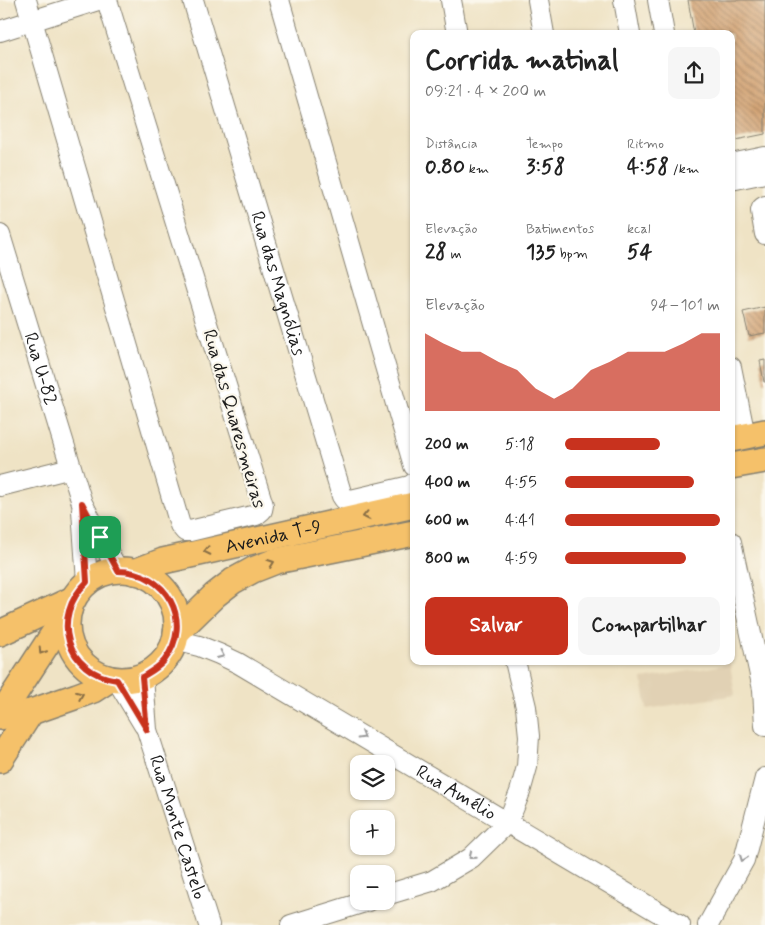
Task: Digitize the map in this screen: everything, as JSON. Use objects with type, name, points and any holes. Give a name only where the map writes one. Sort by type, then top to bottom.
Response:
[{"type":"main road","points":[[735,465],[765,460]]},
{"type":"main road","name":"Avenida T-9","points":[[126,571],[410,506]]},
{"type":"main road","name":"Avenida T-9","points":[[176,637],[215,595],[253,570],[276,561],[410,534]]},
{"type":"main road","points":[[0,717],[76,597],[97,577],[107,573],[126,571],[147,577],[158,584],[167,595],[174,606],[177,620],[176,637],[170,652],[163,662],[142,677],[130,680],[114,680],[96,674],[84,666],[74,654],[68,640],[66,625],[76,597]]},
{"type":"main road","points":[[0,633],[76,597]]},
{"type":"main road","points":[[0,717],[32,712],[93,690],[114,680]]},
{"type":"main road","points":[[0,760],[32,712]]},
{"type":"street","points":[[26,0],[33,21]]},
{"type":"street","points":[[0,31],[98,0]]},
{"type":"street","name":"Rua das Quaresmeiras","points":[[33,21],[180,525],[186,531],[190,531],[256,515],[262,510],[263,505],[107,0]]},
{"type":"street","name":"Rua das Magnólias","points":[[193,0],[342,496],[344,499],[351,500],[410,486]]},
{"type":"street","points":[[279,0],[410,452]]},
{"type":"street","points":[[451,0],[457,30]]},
{"type":"street","points":[[538,0],[543,30]]},
{"type":"street","points":[[624,0],[629,30]]},
{"type":"street","points":[[658,0],[663,30]]},
{"type":"street","points":[[735,163],[765,157]]},
{"type":"street","points":[[735,179],[765,173]]},
{"type":"street","points":[[765,206],[761,211],[765,234]]},
{"type":"street","name":"Rua U-82","points":[[0,235],[6,278],[82,503],[126,571]]},
{"type":"street","points":[[735,384],[747,436]]},
{"type":"street","points":[[0,486],[71,468]]},
{"type":"street","name":"Rua U-82","points":[[76,597],[82,503]]},
{"type":"street","points":[[735,560],[763,689],[765,726]]},
{"type":"street","name":"Rua Amélio","points":[[176,637],[238,663],[680,925]]},
{"type":"street","points":[[395,893],[432,882],[471,858],[508,822],[520,792],[527,767],[529,736],[526,707],[516,665]]},
{"type":"street","name":"Rua Monte Castelo","points":[[142,677],[147,730],[209,925]]},
{"type":"street","name":"Rua Monte Castelo","points":[[114,680],[147,730]]},
{"type":"street","points":[[708,925],[744,860],[765,778]]},
{"type":"street","points":[[291,925],[350,907]]},
{"type":"shaded area","points":[[730,665],[735,695],[647,709],[642,679]]},
{"type":"building","points":[[688,0],[765,0],[765,134],[735,140],[735,30],[693,30]]},
{"type":"building","points":[[765,307],[765,333],[749,336],[743,312]]},
{"type":"building","points":[[765,360],[765,382],[764,382],[760,361]]},
{"type":"route","points":[[82,503],[100,537],[118,571],[134,572],[147,577],[158,584],[174,606],[177,620],[176,633],[170,652],[163,662],[142,677],[147,730],[117,680],[96,674],[84,666],[74,654],[68,640],[66,625],[68,610],[77,593],[87,582],[82,503]]}]
